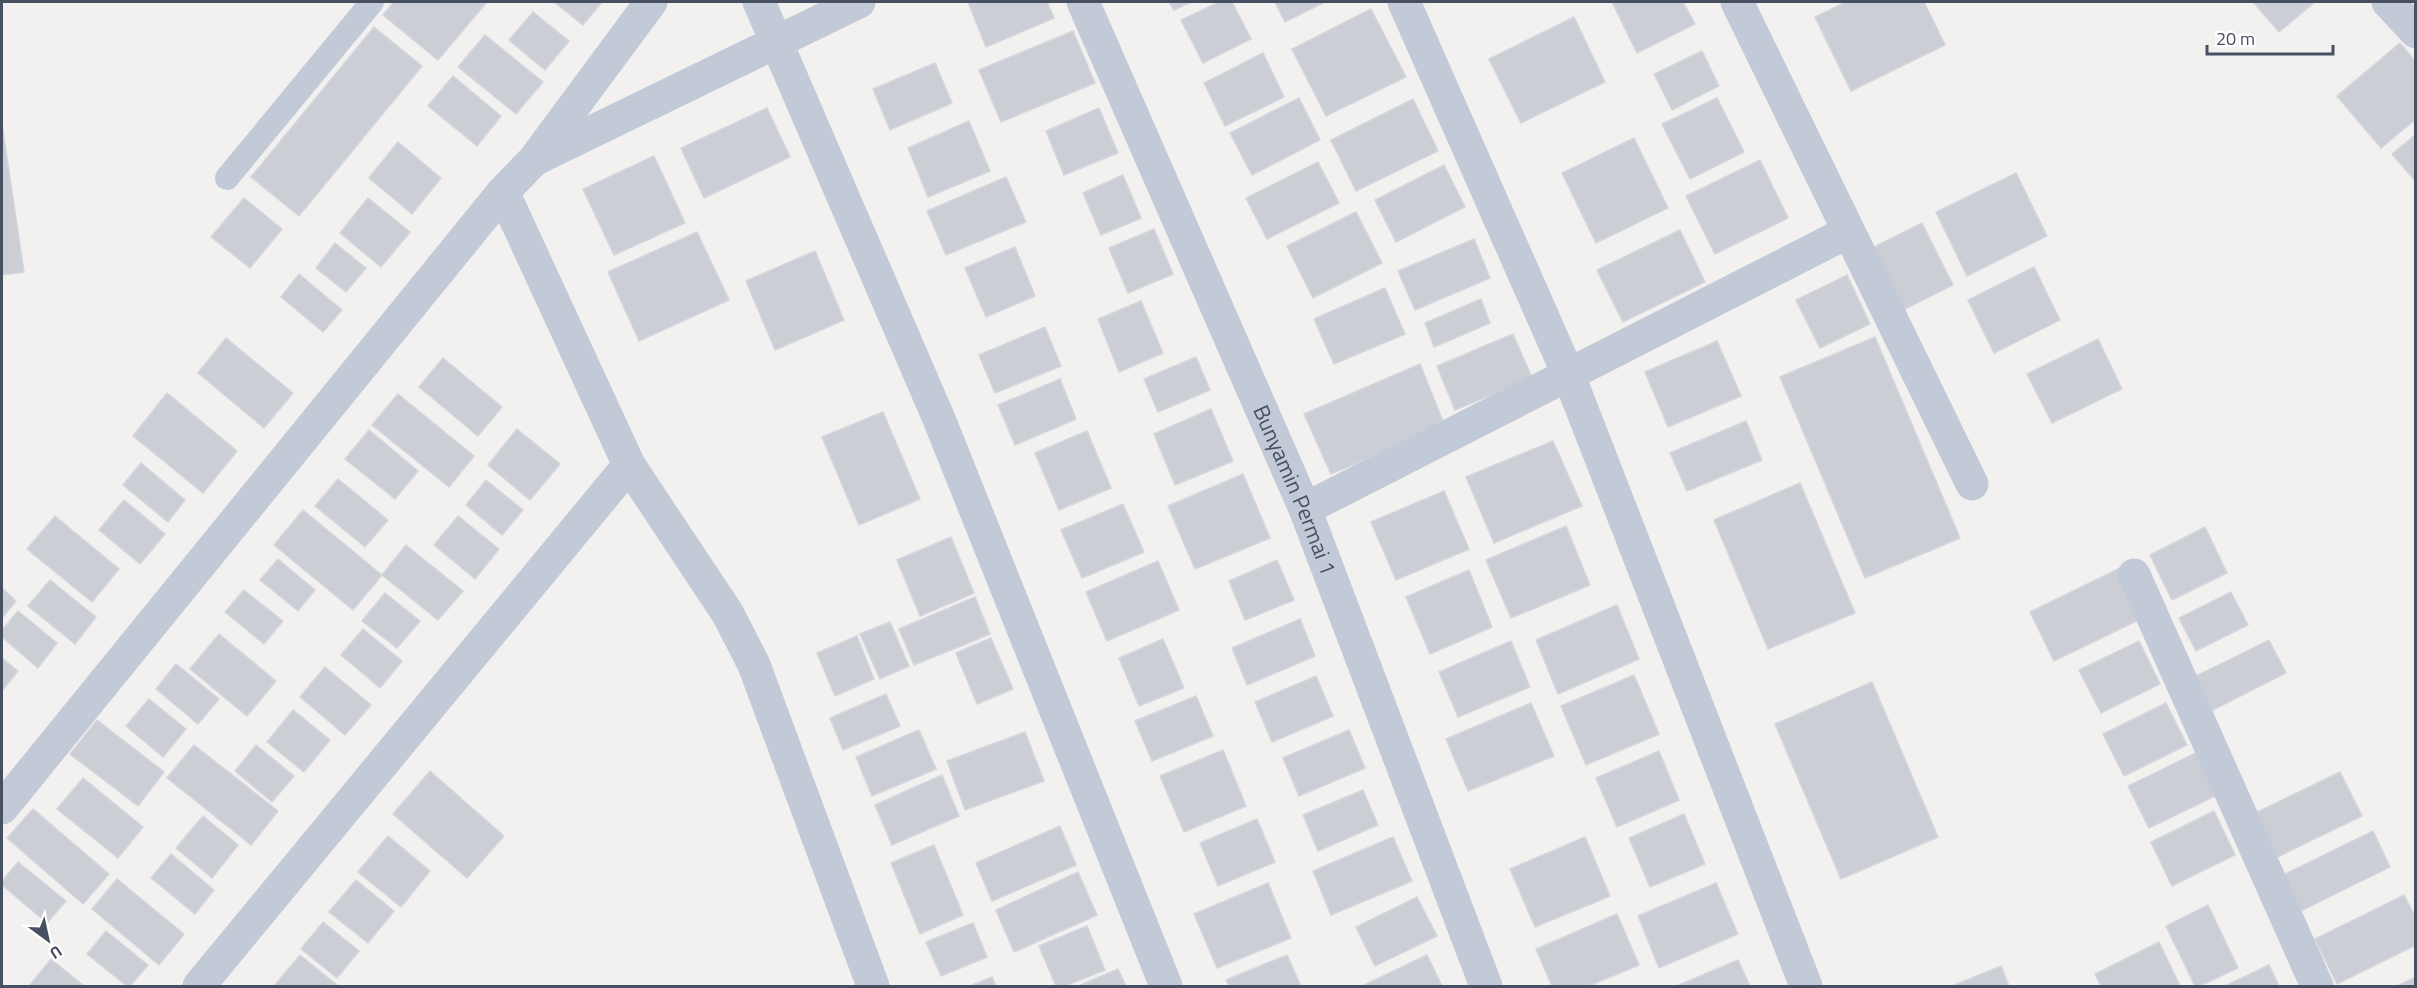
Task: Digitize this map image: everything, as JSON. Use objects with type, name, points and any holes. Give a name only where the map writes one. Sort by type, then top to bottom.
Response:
[{"type":"street","points":[[2,808],[502,192],[534,160],[651,2]]},
{"type":"street","points":[[759,2],[939,419],[1166,987]]},
{"type":"street","points":[[534,160],[859,2]]},
{"type":"street","name":"Bunyamin Permai 1","points":[[1083,2],[1305,509],[1486,987]]},
{"type":"street","points":[[1404,2],[1569,376],[1806,987]]},
{"type":"street","points":[[1737,2],[1972,484]]},
{"type":"street","points":[[2388,2],[2415,32]]},
{"type":"street","points":[[502,192],[629,465],[728,614],[754,665],[873,987]]},
{"type":"street","points":[[1305,509],[1848,232]]},
{"type":"street","points":[[199,987],[629,465]]},
{"type":"street","points":[[2134,575],[2317,987]]},
{"type":"lane","points":[[227,178],[372,2]]},
{"type":"building","points":[[394,2],[487,2],[438,60],[383,15]]},
{"type":"building","points":[[554,2],[602,2],[583,25]]},
{"type":"building","points":[[968,2],[1047,2],[1054,18],[986,47]]},
{"type":"building","points":[[1169,2],[1191,2],[1174,10]]},
{"type":"building","points":[[1219,2],[1232,2],[1251,39],[1203,63],[1181,20]]},
{"type":"building","points":[[1275,2],[1325,2],[1285,22]]},
{"type":"building","points":[[1612,2],[1683,2],[1695,24],[1637,53]]},
{"type":"building","points":[[1846,2],[1924,2],[1945,45],[1851,91],[1815,17]]},
{"type":"building","points":[[2253,2],[2315,2],[2279,32]]},
{"type":"building","points":[[1371,9],[1406,77],[1326,116],[1292,49]]},
{"type":"building","points":[[533,12],[569,41],[545,70],[509,40]]},
{"type":"building","points":[[1574,17],[1605,82],[1521,123],[1489,59]]},
{"type":"building","points":[[374,27],[422,66],[299,216],[251,177]]},
{"type":"building","points":[[1073,31],[1095,83],[1001,122],[979,70]]},
{"type":"building","points":[[485,35],[543,82],[516,114],[458,67]]},
{"type":"building","points":[[2400,43],[2416,62],[2416,119],[2381,148],[2337,96]]},
{"type":"building","points":[[1702,51],[1719,86],[1672,110],[1654,74]]},
{"type":"building","points":[[1263,53],[1284,97],[1225,126],[1204,83]]},
{"type":"building","points":[[935,63],[952,103],[890,130],[873,89]]},
{"type":"building","points":[[453,76],[501,116],[477,146],[428,106]]},
{"type":"building","points":[[1299,98],[1320,140],[1252,175],[1230,133]]},
{"type":"building","points":[[1717,98],[1744,152],[1690,179],[1662,124]]},
{"type":"building","points":[[1413,99],[1438,151],[1356,191],[1331,140]]},
{"type":"building","points":[[767,108],[790,157],[704,198],[681,148]]},
{"type":"building","points":[[1099,108],[1118,153],[1064,175],[1046,131]]},
{"type":"building","points":[[969,121],[990,171],[928,197],[908,148]]},
{"type":"building","points":[[2,124],[24,272],[2,275]]},
{"type":"building","points":[[2416,134],[2416,182],[2392,154]]},
{"type":"building","points":[[1634,138],[1668,208],[1596,243],[1562,173]]},
{"type":"building","points":[[398,142],[441,178],[412,214],[369,178]]},
{"type":"building","points":[[654,156],[685,223],[614,255],[583,189]]},
{"type":"building","points":[[1760,160],[1788,218],[1715,254],[1686,196]]},
{"type":"building","points":[[1318,162],[1339,203],[1267,239],[1246,198]]},
{"type":"building","points":[[1444,165],[1465,207],[1396,242],[1375,200]]},
{"type":"building","points":[[2016,173],[2047,236],[1967,276],[1936,212]]},
{"type":"building","points":[[1123,175],[1141,218],[1101,235],[1083,193]]},
{"type":"building","points":[[1006,177],[1026,222],[946,255],[927,211]]},
{"type":"building","points":[[244,198],[282,229],[250,268],[211,237]]},
{"type":"building","points":[[368,198],[410,232],[381,267],[340,233]]},
{"type":"building","points":[[1356,212],[1382,263],[1313,298],[1287,246]]},
{"type":"building","points":[[1922,223],[1953,285],[1903,310],[1872,248]]},
{"type":"building","points":[[1154,229],[1173,274],[1128,293],[1109,248]]},
{"type":"building","points":[[1680,230],[1705,282],[1623,322],[1597,270]]},
{"type":"building","points":[[697,232],[729,300],[639,341],[608,272]]},
{"type":"building","points":[[1474,239],[1490,278],[1415,310],[1398,271]]},
{"type":"building","points":[[335,243],[366,268],[346,292],[316,268]]},
{"type":"building","points":[[1015,247],[1035,296],[986,317],[965,268]]},
{"type":"building","points":[[815,251],[844,320],[775,350],[746,281]]},
{"type":"building","points":[[2034,267],[2060,320],[1994,353],[1968,300]]},
{"type":"building","points":[[299,274],[342,310],[323,332],[281,297]]},
{"type":"building","points":[[1847,275],[1870,324],[1820,348],[1796,300]]},
{"type":"building","points":[[1385,288],[1405,334],[1334,364],[1314,319]]},
{"type":"building","points":[[1481,299],[1490,323],[1434,347],[1425,323]]},
{"type":"building","points":[[1141,301],[1163,353],[1119,372],[1098,319]]},
{"type":"building","points":[[1045,327],[1061,366],[995,393],[979,355]]},
{"type":"building","points":[[1513,334],[1532,378],[1455,410],[1437,366]]},
{"type":"building","points":[[1875,337],[1960,538],[1865,578],[1780,377]]},
{"type":"building","points":[[226,338],[293,393],[264,428],[198,373]]},
{"type":"building","points":[[2098,339],[2122,389],[2052,423],[2027,374]]},
{"type":"building","points":[[1717,341],[1741,396],[1668,427],[1645,372]]},
{"type":"building","points":[[1196,357],[1210,390],[1158,412],[1144,379]]},
{"type":"building","points":[[443,358],[502,407],[478,436],[419,387]]},
{"type":"building","points":[[1420,364],[1445,426],[1331,474],[1304,414]]},
{"type":"building","points":[[1060,379],[1076,419],[1015,445],[998,405]]},
{"type":"building","points":[[167,393],[237,451],[203,493],[133,436]]},
{"type":"building","points":[[398,394],[474,456],[449,487],[372,425]]},
{"type":"building","points":[[1211,409],[1233,461],[1175,485],[1154,434]]},
{"type":"building","points":[[883,412],[920,499],[859,525],[822,437]]},
{"type":"building","points":[[1746,421],[1762,460],[1687,491],[1670,453]]},
{"type":"building","points":[[517,429],[560,464],[530,500],[488,465]]},
{"type":"building","points":[[369,430],[418,471],[395,499],[345,459]]},
{"type":"building","points":[[1087,431],[1111,488],[1059,510],[1035,453]]},
{"type":"building","points":[[1553,441],[1582,506],[1494,543],[1466,477]]},
{"type":"building","points":[[141,463],[185,500],[168,522],[123,485]]},
{"type":"building","points":[[1243,474],[1270,538],[1195,569],[1168,506]]},
{"type":"building","points":[[338,479],[388,520],[365,547],[315,506]]},
{"type":"building","points":[[486,480],[523,510],[502,535],[466,505]]},
{"type":"building","points":[[1800,483],[1855,613],[1768,649],[1714,520]]},
{"type":"building","points":[[1444,491],[1469,549],[1396,580],[1371,522]]},
{"type":"building","points":[[124,500],[165,534],[140,564],[99,530]]},
{"type":"building","points":[[1123,504],[1144,552],[1082,578],[1061,530]]},
{"type":"building","points":[[303,510],[382,575],[353,610],[274,545]]},
{"type":"building","points":[[55,516],[119,569],[92,602],[27,549]]},
{"type":"building","points":[[458,516],[499,549],[475,579],[434,545]]},
{"type":"building","points":[[1566,526],[1590,585],[1511,618],[1486,560]]},
{"type":"building","points":[[2205,527],[2227,573],[2172,600],[2150,555]]},
{"type":"building","points":[[951,537],[974,593],[920,616],[897,560]]},
{"type":"building","points":[[406,545],[463,591],[438,620],[382,575]]},
{"type":"building","points":[[278,559],[315,590],[298,611],[260,580]]},
{"type":"building","points":[[1277,560],[1294,600],[1245,620],[1229,581]]},
{"type":"building","points":[[1158,561],[1179,610],[1107,641],[1086,592]]},
{"type":"building","points":[[2120,568],[2145,617],[2054,661],[2030,612]]},
{"type":"building","points":[[1469,570],[1492,627],[1430,654],[1406,597]]},
{"type":"building","points":[[50,580],[96,617],[75,644],[28,606]]},
{"type":"building","points":[[2,588],[16,601],[2,618]]},
{"type":"building","points":[[244,590],[283,621],[264,644],[225,612]]},
{"type":"building","points":[[2231,592],[2248,625],[2196,651],[2179,618]]},
{"type":"building","points":[[385,593],[420,621],[397,648],[362,621]]},
{"type":"building","points":[[975,597],[990,634],[914,665],[899,629]]},
{"type":"building","points":[[1617,605],[1639,659],[1558,694],[1536,640]]},
{"type":"building","points":[[18,611],[57,643],[38,668],[2,637],[2,630]]},
{"type":"building","points":[[1300,619],[1315,656],[1247,685],[1232,648]]},
{"type":"building","points":[[890,622],[909,666],[880,679],[860,634]]},
{"type":"building","points":[[363,629],[402,661],[380,688],[341,655]]},
{"type":"building","points":[[219,634],[276,681],[247,716],[190,669]]},
{"type":"building","points":[[857,636],[874,679],[835,696],[817,653]]},
{"type":"building","points":[[991,638],[1013,689],[977,704],[956,653]]},
{"type":"building","points":[[1163,639],[1184,688],[1139,706],[1119,658]]},
{"type":"building","points":[[2269,640],[2286,673],[2211,711],[2194,677]]},
{"type":"building","points":[[1511,641],[1530,687],[1458,717],[1439,672]]},
{"type":"building","points":[[2139,641],[2160,684],[2101,713],[2079,670]]},
{"type":"building","points":[[2,658],[18,671],[2,691]]},
{"type":"building","points":[[176,664],[219,699],[198,724],[156,689]]},
{"type":"building","points":[[325,667],[371,705],[345,735],[300,697]]},
{"type":"building","points":[[1634,675],[1659,734],[1586,765],[1561,706]]},
{"type":"building","points":[[1316,676],[1333,716],[1272,742],[1255,702]]},
{"type":"building","points":[[1872,682],[1938,837],[1841,879],[1775,724]]},
{"type":"building","points":[[886,694],[900,726],[843,750],[830,718]]},
{"type":"building","points":[[1196,696],[1213,736],[1152,761],[1135,721]]},
{"type":"building","points":[[149,699],[186,729],[163,757],[126,726]]},
{"type":"building","points":[[1531,703],[1554,756],[1468,791],[1446,739]]},
{"type":"building","points":[[2166,703],[2187,745],[2124,776],[2103,734]]},
{"type":"building","points":[[293,710],[330,740],[304,772],[267,742]]},
{"type":"building","points":[[97,720],[164,772],[138,806],[70,754]]},
{"type":"building","points":[[919,730],[936,769],[872,796],[856,757]]},
{"type":"building","points":[[1349,730],[1365,768],[1299,796],[1283,758]]},
{"type":"building","points":[[1025,732],[1044,781],[965,810],[947,761]]},
{"type":"building","points":[[194,745],[278,811],[251,845],[167,778]]},
{"type":"building","points":[[256,745],[294,776],[272,802],[235,771]]},
{"type":"building","points":[[2206,748],[2226,791],[2149,828],[2128,786]]},
{"type":"building","points":[[1223,750],[1246,806],[1184,832],[1160,776]]},
{"type":"building","points":[[1659,751],[1679,800],[1617,827],[1596,778]]},
{"type":"building","points":[[430,771],[504,836],[467,878],[393,814]]},
{"type":"building","points":[[2340,772],[2362,816],[2269,861],[2247,817]]},
{"type":"building","points":[[942,775],[959,816],[892,845],[875,805]]},
{"type":"building","points":[[83,778],[143,827],[118,858],[57,809]]},
{"type":"building","points":[[1363,790],[1378,825],[1318,851],[1303,815]]},
{"type":"building","points":[[33,809],[109,874],[83,904],[7,838]]},
{"type":"building","points":[[2214,811],[2235,855],[2172,886],[2151,842]]},
{"type":"building","points":[[1684,814],[1705,864],[1650,887],[1629,838]]},
{"type":"building","points":[[203,816],[238,845],[212,878],[176,848]]},
{"type":"building","points":[[1257,819],[1275,862],[1218,886],[1200,843]]},
{"type":"building","points":[[1060,826],[1076,865],[992,901],[976,863]]},
{"type":"building","points":[[2373,831],[2390,867],[2299,912],[2281,876]]},
{"type":"building","points":[[388,836],[430,871],[401,907],[358,872]]},
{"type":"building","points":[[1393,837],[1412,881],[1331,915],[1313,871]]},
{"type":"building","points":[[1585,837],[1610,896],[1535,927],[1510,869]]},
{"type":"building","points":[[934,845],[963,915],[920,934],[891,863]]},
{"type":"building","points":[[171,854],[214,890],[195,914],[151,878]]},
{"type":"building","points":[[18,862],[66,901],[47,923],[2,885],[2,881]]},
{"type":"building","points":[[1078,872],[1097,915],[1014,952],[996,910]]},
{"type":"building","points":[[117,879],[184,934],[159,965],[92,909]]},
{"type":"building","points":[[356,880],[394,911],[368,943],[329,912]]},
{"type":"building","points":[[1268,883],[1291,938],[1217,968],[1194,914]]},
{"type":"building","points":[[1716,883],[1738,934],[1659,968],[1638,916]]},
{"type":"building","points":[[2404,895],[2416,918],[2416,945],[2337,984],[2315,939]]},
{"type":"building","points":[[1417,897],[1437,936],[1375,966],[1356,927]]},
{"type":"building","points":[[2208,905],[2238,968],[2200,986],[2195,986],[2166,926]]},
{"type":"building","points":[[1617,914],[1639,965],[1589,986],[1552,986],[1536,949]]},
{"type":"building","points":[[323,922],[359,951],[337,978],[301,949]]},
{"type":"building","points":[[973,923],[987,957],[941,976],[926,942]]},
{"type":"building","points":[[1087,926],[1105,970],[1065,986],[1056,986],[1039,946]]},
{"type":"building","points":[[106,931],[148,965],[130,986],[87,954]]},
{"type":"building","points":[[2159,942],[2180,986],[2101,986],[2095,974]]},
{"type":"building","points":[[300,955],[338,986],[274,986]]},
{"type":"building","points":[[1287,955],[1301,986],[1229,986],[1226,980]]},
{"type":"building","points":[[1427,955],[1442,986],[1362,986]]},
{"type":"building","points":[[51,959],[84,986],[29,986]]},
{"type":"building","points":[[1738,960],[1750,986],[1679,986],[1679,985]]},
{"type":"building","points":[[2269,965],[2279,986],[2225,986]]},
{"type":"building","points":[[2001,966],[2009,986],[1952,986]]},
{"type":"building","points":[[1118,969],[1126,986],[1078,986]]},
{"type":"building","points":[[992,977],[996,986],[970,986]]},
{"type":"building","points":[[2416,977],[2416,986],[2397,986]]}]
